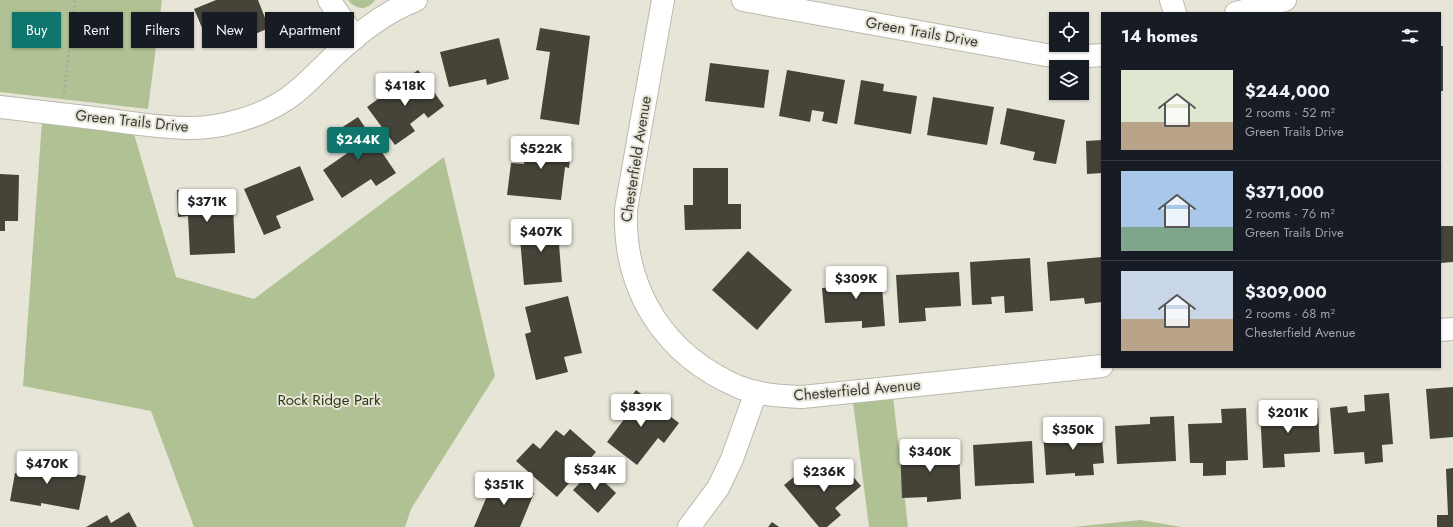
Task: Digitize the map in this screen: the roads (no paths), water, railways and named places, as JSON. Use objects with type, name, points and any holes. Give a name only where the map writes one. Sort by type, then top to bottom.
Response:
[{"type":"street","points":[[329,0],[355,38]]},
{"type":"street","name":"Chesterfield Avenue","points":[[663,0],[626,209],[625,226],[627,249],[633,273],[640,291],[651,313],[669,338],[691,359],[707,370],[739,387],[768,395],[802,397],[1101,366]]},
{"type":"street","name":"Green Trails Drive","points":[[743,0],[1046,55],[1074,57],[1101,54]]},
{"type":"street","points":[[1171,0],[1175,12]]},
{"type":"street","points":[[1240,12],[1285,0]]},
{"type":"street","name":"Green Trails Drive","points":[[0,107],[152,126],[194,128],[217,125],[255,115],[281,102],[306,84],[369,26],[408,1]]},
{"type":"street","points":[[1441,330],[1453,329]]},
{"type":"street","points":[[689,527],[718,488],[732,459],[756,392]]},
{"type":"park label","name":"Rock Ridge Park","points":[[329,400]]}]
